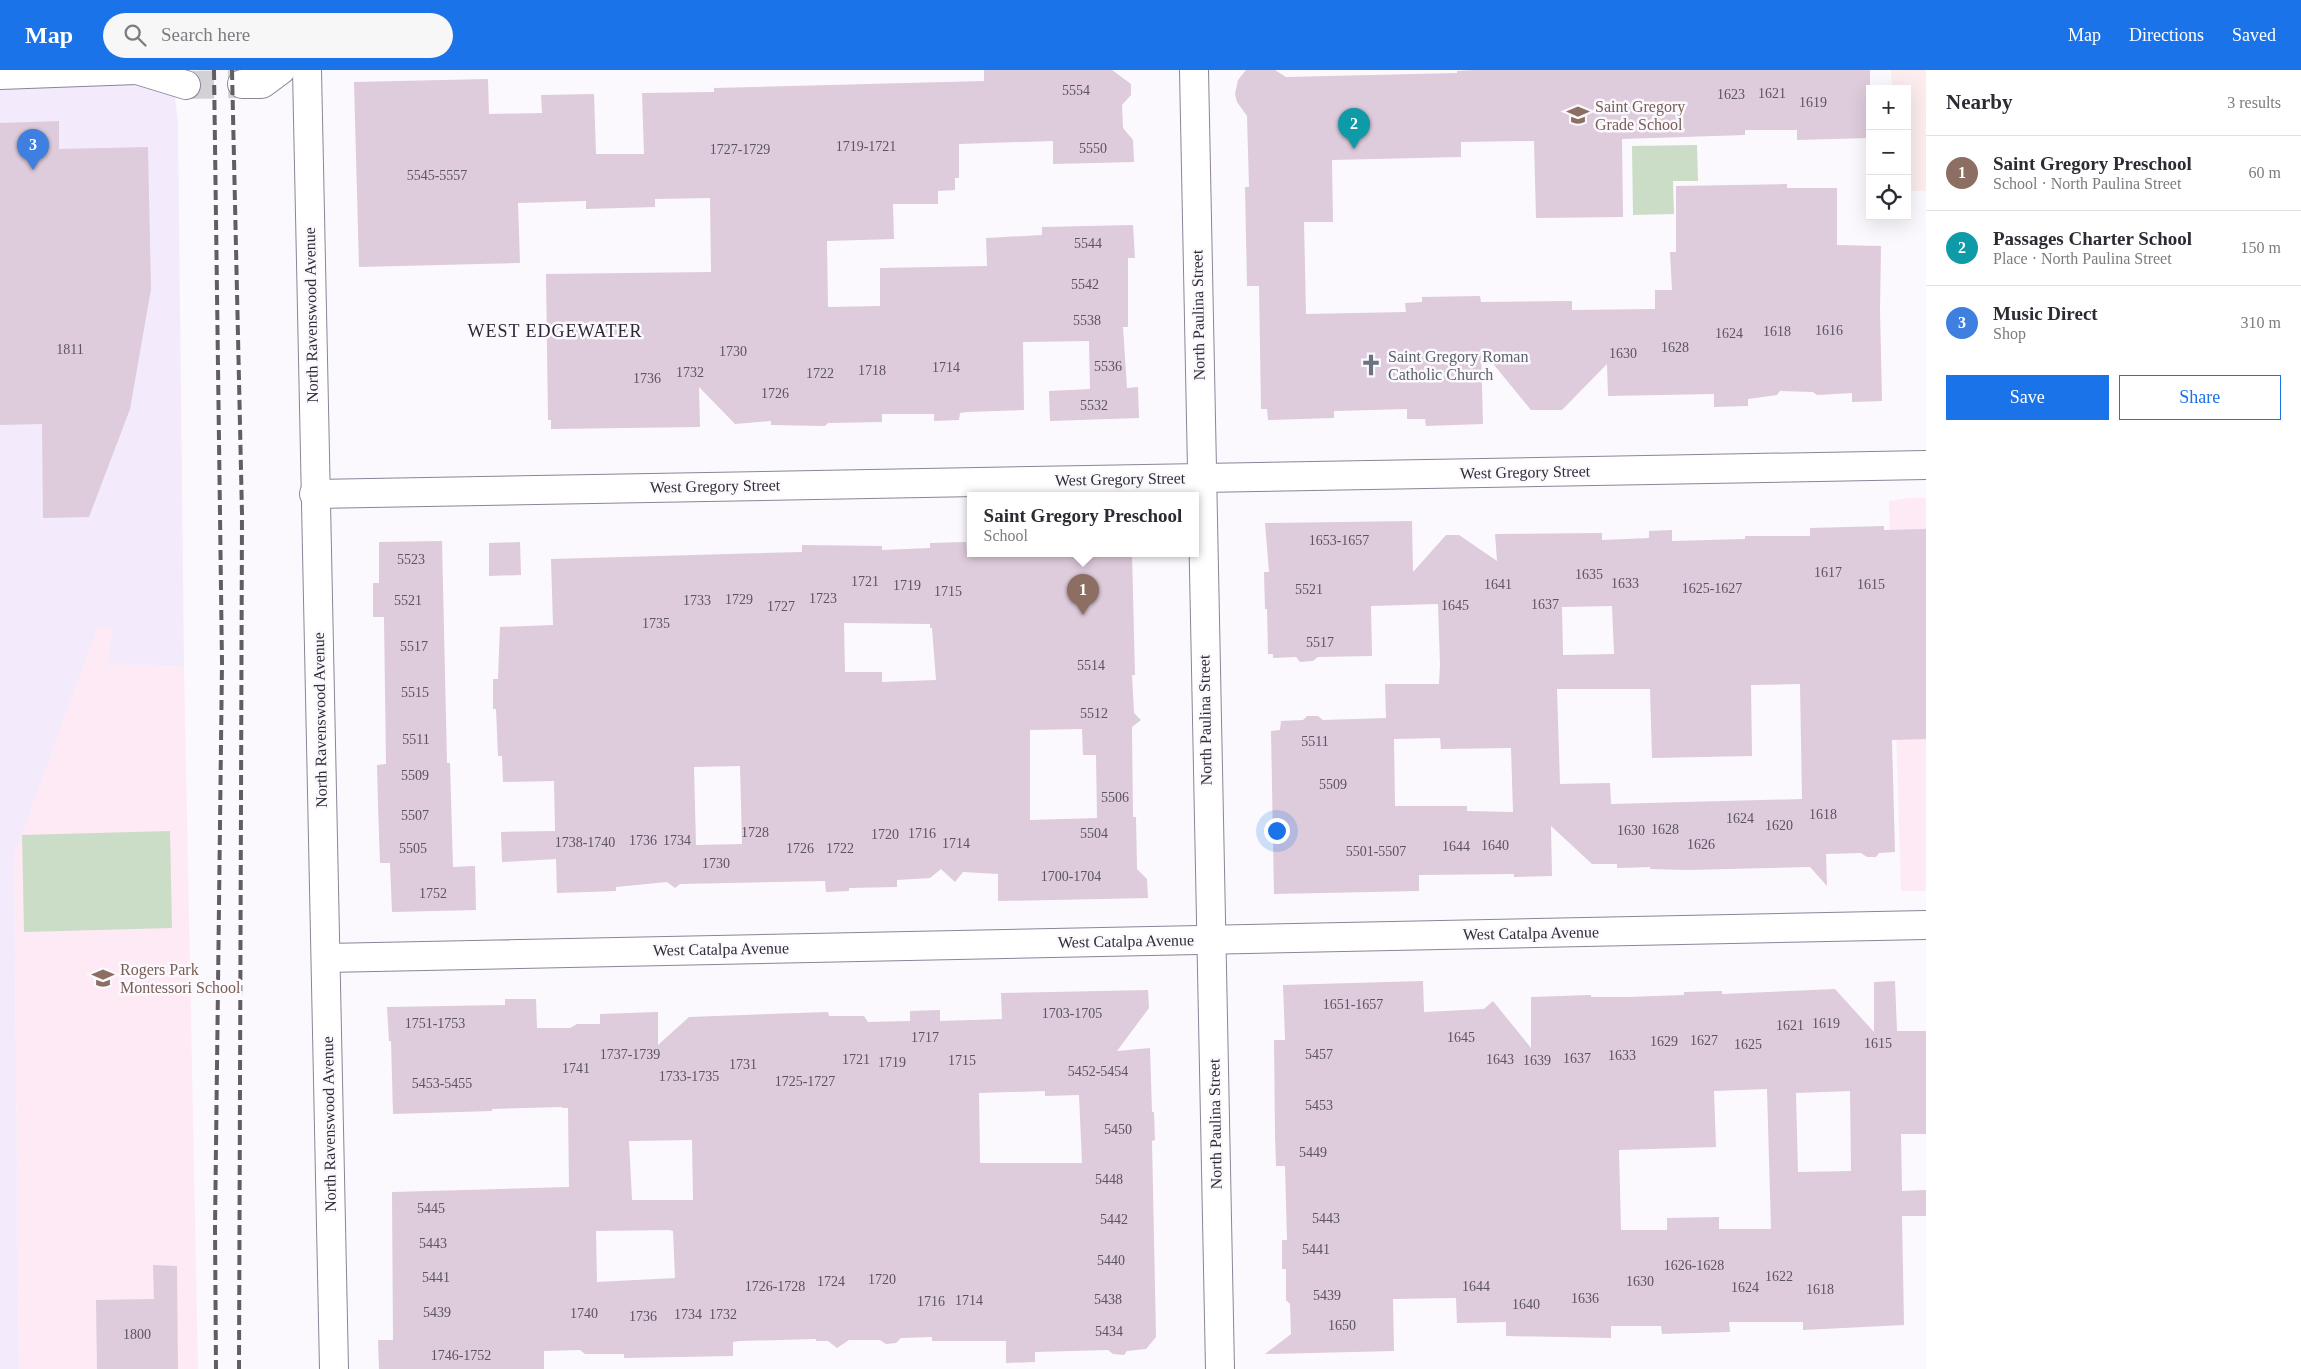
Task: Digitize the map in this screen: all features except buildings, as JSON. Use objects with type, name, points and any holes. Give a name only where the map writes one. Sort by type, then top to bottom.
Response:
[{"type":"street","points":[[0,75],[137,70],[186,85]]},
{"type":"street","points":[[242,84],[262,84],[281,70]]},
{"type":"street","name":"North Ravenswood Avenue","points":[[307,70],[314,494],[334,1369]]},
{"type":"street","name":"North Paulina Street","points":[[1194,70],[1200,478],[1220,1369]]},
{"type":"street","name":"West Gregory Street","points":[[314,494],[1926,465]]},
{"type":"street","name":"West Catalpa Avenue","points":[[326,958],[1926,925]]},
{"type":"shaded area","points":[[0,70],[172,70],[178,123],[184,667],[107,664],[111,627],[14,855],[19,1369],[0,1369]]},
{"type":"shaded area","points":[[1891,70],[1926,70],[1926,191],[1911,191],[1911,85],[1892,85]]},
{"type":"shaded area","points":[[1926,498],[1926,891],[1901,891],[1889,501]]},
{"type":"shaded area","name":"Rogers Park Montessori School","points":[[112,627],[108,664],[184,667],[198,1369],[19,1369],[14,855],[97,628]]},
{"type":"green space","points":[[1697,145],[1698,181],[1673,181],[1674,214],[1633,215],[1632,146]]},
{"type":"green space","points":[[170,831],[172,928],[24,932],[22,835]]},
{"type":"tunnel","points":[[186,85],[242,84]]},
{"type":"railway","points":[[214,70],[222,663],[215,1227],[216,1369]]},
{"type":"railway","points":[[232,70],[242,514],[239,1369]]},
{"type":"place","name":"Saint Gregory Grade School","points":[[1578,115]]},
{"type":"place","name":"Passages Charter School","points":[[1354,149]]},
{"type":"place","name":"Music Direct","points":[[33,170]]},
{"type":"place","name":"Saint Gregory Roman Catholic Church","points":[[1371,365]]},
{"type":"place","name":"Saint Gregory Preschool","points":[[1083,615]]},
{"type":"place","name":"Rogers Park Montessori School","points":[[103,978]]},
{"type":"district","name":"WEST EDGEWATER","points":[[555,331]]}]
